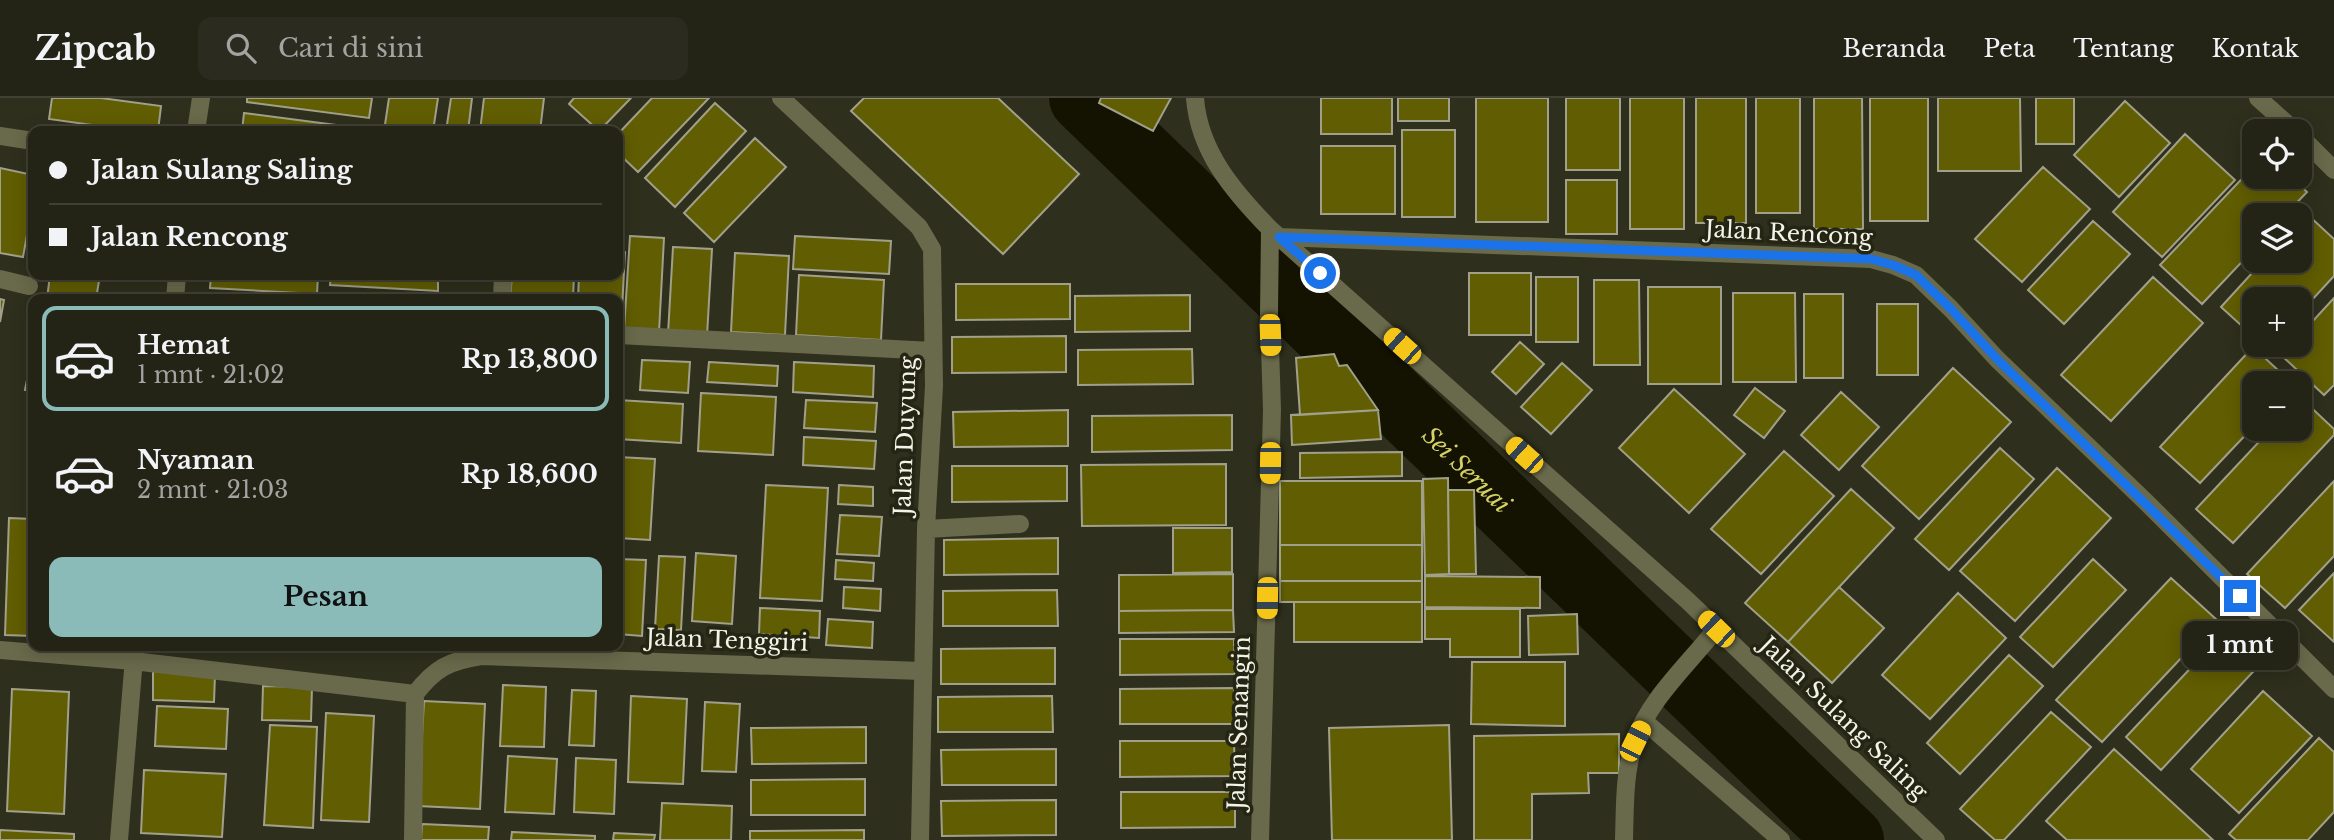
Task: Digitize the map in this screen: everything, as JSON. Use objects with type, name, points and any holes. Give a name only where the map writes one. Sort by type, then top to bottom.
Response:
[{"type":"street","points":[[197,126],[201,98]]},
{"type":"street","name":"Jalan Duyung","points":[[781,98],[919,227],[932,249],[934,386],[926,529],[920,840]]},
{"type":"street","name":"Jalan Sulang Saling","points":[[1195,98],[1196,114],[1207,148],[1273,238],[1716,629],[1936,840]]},
{"type":"street","points":[[2258,98],[2282,119]]},
{"type":"street","points":[[0,136],[28,140]]},
{"type":"street","points":[[2312,148],[2334,170]]},
{"type":"street","name":"Jalan Senangin","points":[[1260,840],[1272,410],[1269,314],[1273,238]]},
{"type":"street","name":"Jalan Rencong","points":[[1273,238],[1871,259],[1893,265],[1916,275],[1997,359],[2334,689]]},
{"type":"street","points":[[0,279],[29,286]]},
{"type":"street","points":[[623,335],[933,351]]},
{"type":"street","points":[[926,529],[1020,524]]},
{"type":"street","points":[[1624,840],[1627,780],[1635,741],[1644,721],[1664,691],[1716,629]]},
{"type":"street","points":[[0,650],[28,651]]},
{"type":"street","points":[[34,651],[134,654],[415,694],[413,840]]},
{"type":"street","name":"Jalan Tenggiri","points":[[415,694],[428,677],[441,667],[481,651],[922,671]]},
{"type":"street","points":[[120,840],[134,654]]},
{"type":"street","points":[[1644,721],[1781,840]]},
{"type":"building","points":[[52,98],[101,98],[161,106],[159,126],[99,126],[49,119]]},
{"type":"building","points":[[247,98],[372,98],[369,118],[247,102]]},
{"type":"building","points":[[389,98],[438,98],[434,126],[385,126]]},
{"type":"building","points":[[451,98],[472,98],[469,126],[447,126]]},
{"type":"building","points":[[484,98],[544,98],[541,126],[481,126]]},
{"type":"building","points":[[574,98],[631,98],[604,126],[593,126],[569,104]]},
{"type":"building","points":[[652,98],[709,98],[638,172],[623,158],[623,129]]},
{"type":"building","points":[[864,98],[998,98],[1079,174],[1003,254],[851,111]]},
{"type":"building","points":[[1101,98],[1171,98],[1153,131],[1099,103]]},
{"type":"building","points":[[1321,98],[1392,98],[1392,134],[1321,134]]},
{"type":"building","points":[[1398,98],[1449,98],[1449,121],[1398,121]]},
{"type":"building","points":[[1476,98],[1548,98],[1548,222],[1476,222]]},
{"type":"building","points":[[1566,98],[1620,98],[1620,170],[1566,170]]},
{"type":"building","points":[[1630,98],[1684,98],[1684,229],[1630,229]]},
{"type":"building","points":[[1696,98],[1746,98],[1746,223],[1696,223]]},
{"type":"building","points":[[1756,98],[1800,98],[1800,213],[1756,213]]},
{"type":"building","points":[[1814,98],[1862,98],[1863,229],[1814,229]]},
{"type":"building","points":[[1870,98],[1928,98],[1928,221],[1870,221]]},
{"type":"building","points":[[1938,98],[2020,98],[2021,171],[1938,171]]},
{"type":"building","points":[[2036,98],[2074,98],[2074,144],[2036,144]]},
{"type":"building","points":[[2125,101],[2170,143],[2119,197],[2074,155]]},
{"type":"building","points":[[715,103],[746,131],[675,207],[645,178]]},
{"type":"building","points":[[244,113],[343,126],[243,126]]},
{"type":"building","points":[[1402,130],[1455,130],[1455,217],[1402,217]]},
{"type":"building","points":[[2185,134],[2235,180],[2162,257],[2113,212]]},
{"type":"building","points":[[755,138],[786,167],[714,242],[684,213]]},
{"type":"building","points":[[1321,146],[1395,146],[1395,214],[1321,214]]},
{"type":"building","points":[[2043,167],[2090,209],[2022,282],[1975,239]]},
{"type":"building","points":[[0,168],[28,174],[28,230],[23,257],[0,253]]},
{"type":"building","points":[[2242,179],[2242,189],[2304,189],[2307,192],[2296,203],[2242,203],[2242,262],[2202,304],[2160,265]]},
{"type":"building","points":[[1566,180],[1617,180],[1617,234],[1566,234]]},
{"type":"building","points":[[2312,219],[2334,239],[2334,276],[2312,300],[2312,287],[2242,287],[2242,326],[2221,307],[2252,273],[2312,273]]},
{"type":"building","points":[[2093,221],[2130,254],[2064,324],[2028,290]]},
{"type":"building","points":[[630,236],[664,238],[659,332],[624,330]]},
{"type":"building","points":[[795,236],[891,241],[889,274],[793,269]]},
{"type":"building","points":[[673,247],[712,249],[707,336],[668,334]]},
{"type":"building","points":[[625,252],[623,294],[578,294],[579,280],[623,280]]},
{"type":"building","points":[[735,253],[789,256],[785,335],[731,332]]},
{"type":"building","points":[[1469,273],[1531,273],[1531,335],[1469,335]]},
{"type":"building","points":[[799,275],[884,280],[881,340],[796,335]]},
{"type":"building","points":[[1536,277],[1578,277],[1578,342],[1536,342]]},
{"type":"building","points":[[2153,277],[2203,323],[2111,421],[2061,375]]},
{"type":"building","points":[[49,280],[99,280],[97,294],[48,294]]},
{"type":"building","points":[[211,280],[318,280],[317,294],[210,288]]},
{"type":"building","points":[[330,280],[438,280],[438,291],[330,285]]},
{"type":"building","points":[[512,280],[574,280],[573,294],[510,294]]},
{"type":"building","points":[[1594,280],[1639,280],[1640,365],[1594,365]]},
{"type":"building","points":[[956,284],[1070,284],[1070,319],[956,320]]},
{"type":"building","points":[[1648,287],[1721,287],[1721,384],[1648,384]]},
{"type":"building","points":[[1733,293],[1795,293],[1796,382],[1733,382]]},
{"type":"building","points":[[1804,294],[1843,294],[1843,378],[1804,378]]},
{"type":"building","points":[[1190,295],[1190,331],[1075,332],[1075,296]]},
{"type":"building","points":[[2334,298],[2334,385],[2324,395],[2312,384],[2312,371],[2298,371],[2283,357],[2312,357],[2312,322]]},
{"type":"building","points":[[0,299],[4,300],[0,322]]},
{"type":"building","points":[[1877,304],[1918,304],[1918,375],[1877,375]]},
{"type":"building","points":[[1066,336],[1066,372],[952,373],[952,337]]},
{"type":"building","points":[[1520,342],[1544,364],[1516,394],[1492,372]]},
{"type":"building","points":[[1192,349],[1193,384],[1078,385],[1078,350]]},
{"type":"building","points":[[1334,354],[1339,366],[1347,365],[1378,410],[1300,415],[1296,358]]},
{"type":"building","points":[[2244,357],[2264,357],[2279,371],[2242,371],[2242,439],[2200,483],[2160,447]]},
{"type":"building","points":[[642,360],[690,362],[688,393],[640,390]]},
{"type":"building","points":[[709,362],[778,366],[777,386],[707,382]]},
{"type":"building","points":[[794,362],[874,366],[873,397],[793,392]]},
{"type":"building","points":[[1562,363],[1592,390],[1551,434],[1521,407]]},
{"type":"building","points":[[1953,368],[2011,422],[1919,519],[1862,466]]},
{"type":"building","points":[[1755,388],[1785,411],[1764,438],[1734,415]]},
{"type":"building","points":[[1674,389],[1745,454],[1689,513],[1619,448]]},
{"type":"building","points":[[1841,392],[1879,427],[1839,470],[1801,435]]},
{"type":"building","points":[[701,393],[776,397],[773,455],[698,451]]},
{"type":"building","points":[[623,400],[683,404],[681,443],[623,439]]},
{"type":"building","points":[[806,400],[877,403],[875,432],[804,428]]},
{"type":"building","points":[[2312,408],[2334,429],[2334,435],[2233,543],[2196,509],[2260,441],[2312,441]]},
{"type":"building","points":[[1068,410],[1068,446],[954,447],[953,412]]},
{"type":"building","points":[[1378,410],[1381,439],[1292,445],[1291,415]]},
{"type":"building","points":[[1232,415],[1232,450],[1092,452],[1092,416]]},
{"type":"building","points":[[804,437],[876,441],[874,469],[803,465]]},
{"type":"building","points":[[2000,448],[2034,479],[1949,570],[1915,539]]},
{"type":"building","points":[[1784,451],[1834,496],[1761,574],[1711,529]]},
{"type":"building","points":[[1402,452],[1402,476],[1300,478],[1300,453]]},
{"type":"building","points":[[623,457],[655,459],[650,540],[623,538]]},
{"type":"building","points":[[1226,464],[1226,525],[1082,526],[1081,465]]},
{"type":"building","points":[[952,466],[1067,466],[1067,501],[952,502]]},
{"type":"building","points":[[2057,468],[2111,518],[2015,621],[1960,571]]},
{"type":"building","points":[[1448,478],[1449,574],[1425,575],[1423,479]]},
{"type":"building","points":[[1280,481],[1422,481],[1422,545],[1280,545]]},
{"type":"building","points":[[2334,481],[2334,556],[2285,608],[2247,574]]},
{"type":"building","points":[[766,485],[828,488],[822,601],[760,598]]},
{"type":"building","points":[[839,485],[873,487],[873,506],[838,504]]},
{"type":"building","points":[[1851,489],[1894,528],[1788,642],[1745,603]]},
{"type":"building","points":[[1448,490],[1474,490],[1476,574],[1449,574]]},
{"type":"building","points":[[840,515],[882,517],[879,556],[837,554]]},
{"type":"building","points":[[9,518],[28,519],[28,636],[5,635]]},
{"type":"building","points":[[1173,528],[1232,528],[1232,572],[1173,573]]},
{"type":"building","points":[[1058,538],[1058,574],[944,575],[944,540]]},
{"type":"building","points":[[1280,545],[1422,545],[1422,581],[1280,581]]},
{"type":"building","points":[[696,553],[736,556],[732,624],[692,621]]},
{"type":"building","points":[[659,556],[685,557],[681,630],[655,629]]},
{"type":"building","points":[[623,559],[646,560],[642,636],[623,634]]},
{"type":"building","points":[[2093,559],[2126,590],[2053,667],[2020,637]]},
{"type":"building","points":[[836,560],[874,563],[873,581],[835,579]]},
{"type":"building","points":[[2334,573],[2334,642],[2299,610]]},
{"type":"building","points":[[1233,574],[1233,610],[1119,611],[1119,575]]},
{"type":"building","points":[[1425,576],[1540,577],[1540,608],[1425,607]]},
{"type":"building","points":[[2171,578],[2217,620],[2102,742],[2056,700]]},
{"type":"building","points":[[1280,581],[1422,581],[1422,602],[1280,602]]},
{"type":"building","points":[[844,587],[881,589],[880,611],[843,608]]},
{"type":"building","points":[[1839,587],[1884,628],[1832,683],[1788,642]]},
{"type":"building","points":[[1057,590],[1058,626],[943,626],[943,591]]},
{"type":"building","points":[[1958,593],[2006,638],[1930,719],[1882,675]]},
{"type":"building","points":[[1294,602],[1422,602],[1422,642],[1294,642]]},
{"type":"building","points":[[760,608],[820,611],[819,638],[759,634]]},
{"type":"building","points":[[1425,609],[1520,609],[1520,657],[1450,657],[1450,639],[1425,639]]},
{"type":"building","points":[[1233,610],[1234,632],[1119,633],[1119,611]]},
{"type":"building","points":[[1577,614],[1578,654],[1529,655],[1528,616]]},
{"type":"building","points":[[828,619],[873,622],[872,648],[826,645]]},
{"type":"building","points":[[2230,626],[2265,659],[2161,770],[2126,737]]},
{"type":"building","points":[[1120,639],[1234,639],[1235,674],[1120,675]]},
{"type":"building","points":[[1055,648],[1055,684],[941,684],[941,649]]},
{"type":"building","points":[[2009,655],[2043,686],[1960,774],[1927,743]]},
{"type":"building","points":[[1472,662],[1565,662],[1565,726],[1471,724]]},
{"type":"building","points":[[153,671],[215,674],[214,702],[153,700]]},
{"type":"building","points":[[503,685],[546,687],[544,747],[500,746]]},
{"type":"building","points":[[263,686],[312,687],[311,721],[262,720]]},
{"type":"building","points":[[1234,688],[1235,724],[1120,724],[1120,689]]},
{"type":"building","points":[[12,689],[69,692],[64,814],[7,811]]},
{"type":"building","points":[[572,690],[596,691],[594,746],[569,745]]},
{"type":"building","points":[[2263,691],[2312,736],[2239,813],[2191,769]]},
{"type":"building","points":[[631,696],[687,699],[683,784],[628,782]]},
{"type":"building","points":[[1052,696],[1053,732],[938,732],[938,697]]},
{"type":"building","points":[[424,701],[485,704],[480,809],[418,806]]},
{"type":"building","points":[[705,702],[740,704],[736,772],[702,771]]},
{"type":"building","points":[[157,706],[228,709],[226,749],[155,746]]},
{"type":"building","points":[[2051,712],[2091,747],[2004,840],[1995,840],[1960,809]]},
{"type":"building","points":[[326,713],[374,716],[369,822],[321,820]]},
{"type":"building","points":[[270,725],[317,727],[313,828],[264,825]]},
{"type":"building","points":[[1449,725],[1452,840],[1332,840],[1329,728]]},
{"type":"building","points":[[866,727],[866,763],[752,764],[751,728]]},
{"type":"building","points":[[1619,734],[1619,773],[1588,773],[1589,793],[1532,794],[1532,840],[1474,840],[1474,736]]},
{"type":"building","points":[[2319,738],[2334,752],[2334,812],[2308,840],[2236,840],[2229,834]]},
{"type":"building","points":[[1120,741],[1234,741],[1235,776],[1120,777]]},
{"type":"building","points":[[1056,749],[1056,785],[942,785],[941,750]]},
{"type":"building","points":[[2114,749],[2213,840],[2067,840],[2046,821]]},
{"type":"building","points":[[508,756],[557,759],[554,814],[505,812]]},
{"type":"building","points":[[576,758],[616,760],[614,814],[574,812]]},
{"type":"building","points":[[144,770],[226,774],[222,837],[141,833]]},
{"type":"building","points":[[865,779],[865,815],[751,815],[751,780]]},
{"type":"building","points":[[1121,792],[1235,792],[1235,827],[1121,828]]},
{"type":"building","points":[[1056,800],[1056,835],[942,836],[941,801]]},
{"type":"building","points":[[662,803],[732,806],[731,840],[660,840]]},
{"type":"building","points":[[422,824],[489,827],[488,840],[421,840]]},
{"type":"building","points":[[0,830],[74,834],[74,840],[0,840]]},
{"type":"building","points":[[864,830],[864,840],[750,840],[750,831]]},
{"type":"building","points":[[512,832],[595,836],[595,840],[511,840]]},
{"type":"building","points":[[614,833],[655,835],[654,840],[613,840]]},
{"type":"waterway","name":"Sei Seruai","points":[[1083,98],[1850,840]]},
{"type":"route","points":[[1320,273],[1279,237],[1871,259],[1893,265],[1916,275],[1997,359],[2240,596]]}]
